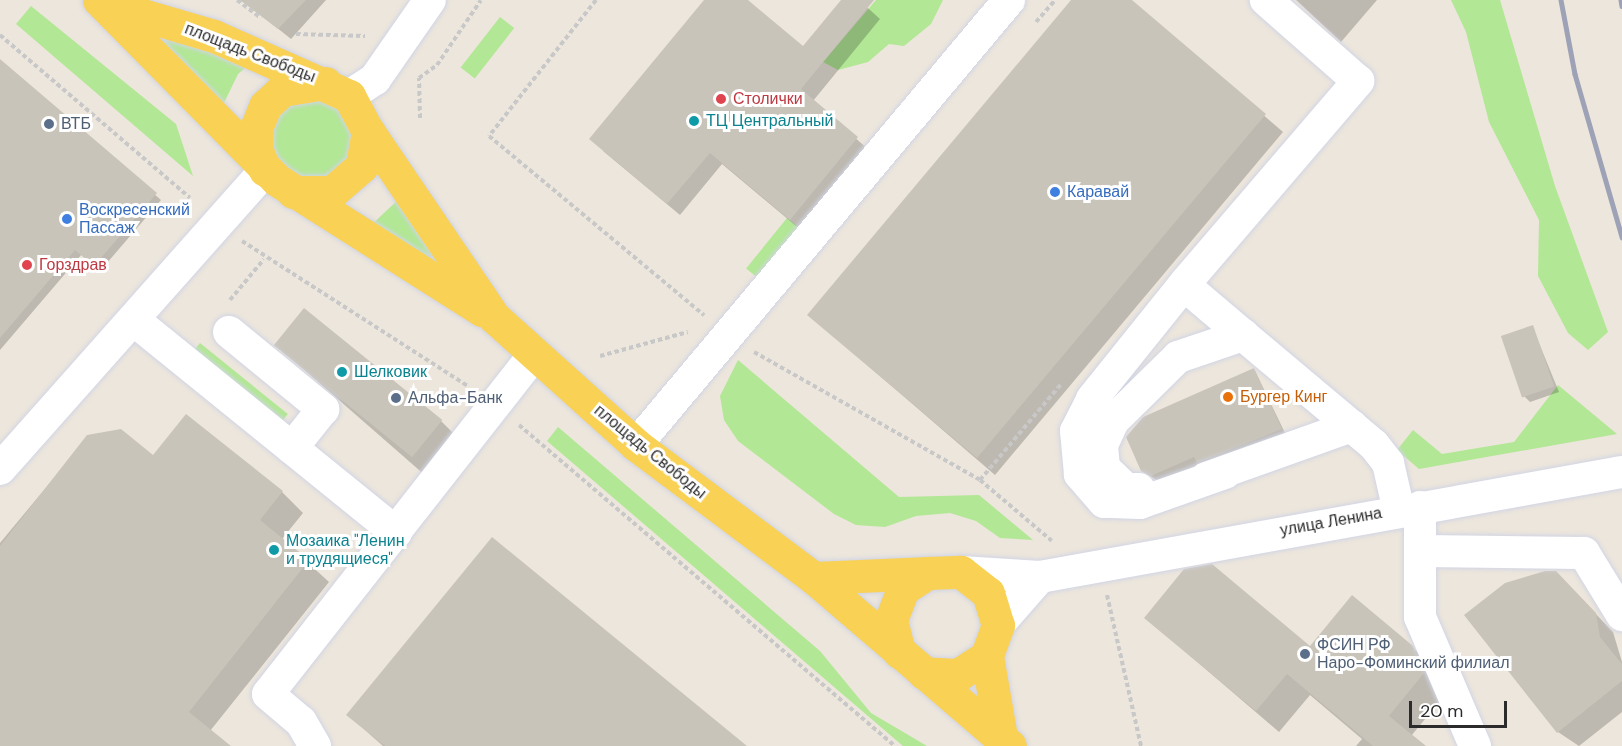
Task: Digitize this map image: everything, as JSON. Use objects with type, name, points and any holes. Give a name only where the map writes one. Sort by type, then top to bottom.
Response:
[{"type":"main road","name":"площадь Свободы","points":[[101,2],[214,36],[338,89],[369,131],[494,317]]},
{"type":"main road","name":"площадь Свободы","points":[[101,2],[265,170],[293,192],[494,317],[636,445],[814,578],[1005,741]]},
{"type":"main road","name":"площадь Свободы","points":[[265,170],[256,149],[257,126],[266,106],[282,90],[304,82],[338,89]]},
{"type":"main road","points":[[293,192],[312,195],[350,181],[362,166],[369,131]]},
{"type":"main road","points":[[899,652],[891,620],[903,589],[928,573]]},
{"type":"main road","points":[[814,578],[962,573],[988,593],[998,625]]},
{"type":"main road","name":"площадь Свободы","points":[[998,625],[987,657],[1005,741]]},
{"type":"main road","points":[[924,673],[958,675],[987,657]]},
{"type":"street","points":[[338,89],[375,79],[430,0]]},
{"type":"street","points":[[636,445],[1009,0]]},
{"type":"street","points":[[1266,0],[1358,81],[1184,285],[1092,399],[1076,431],[1080,474],[1104,502],[1140,503],[1352,426]]},
{"type":"street","points":[[0,469],[135,321],[265,170]]},
{"type":"street","points":[[1184,285],[1352,426],[1388,463],[1410,509],[1420,551],[1420,618],[1475,746]]},
{"type":"street","points":[[135,321],[396,532]]},
{"type":"street","points":[[229,332],[323,409],[292,448]]},
{"type":"street","points":[[1225,473],[1155,489],[1126,489],[1104,468],[1102,446],[1113,421],[1178,357],[1244,335]]},
{"type":"street","points":[[315,746],[300,722],[268,694],[534,355]]},
{"type":"street","name":"улица Ленина","points":[[962,573],[1040,577],[1622,472]]},
{"type":"street","points":[[1420,551],[1584,553],[1622,615]]},
{"type":"street","points":[[998,625],[1040,577]]},
{"type":"path","points":[[237,0],[264,20]]},
{"type":"path","points":[[420,118],[420,78],[437,65],[481,0]]},
{"type":"path","points":[[596,0],[489,136],[706,317]]},
{"type":"path","points":[[293,34],[365,36]]},
{"type":"path","points":[[0,35],[190,198]]},
{"type":"path","points":[[236,236],[264,259],[411,346],[495,405],[895,746]]},
{"type":"path","points":[[600,356],[692,331]]},
{"type":"path","points":[[743,345],[980,480],[1052,541]]},
{"type":"path","points":[[1107,592],[1141,746]]},
{"type":"green space","points":[[876,0],[943,0],[931,24],[904,46],[889,44],[868,62],[838,70],[823,62]]},
{"type":"green space","points":[[1451,0],[1500,0],[1555,186],[1608,332],[1588,350],[1568,333],[1538,276],[1539,220],[1489,122],[1466,32]]},
{"type":"green space","points":[[31,6],[176,124],[193,176],[16,24]]},
{"type":"green space","points":[[500,17],[514,28],[475,79],[461,67]]},
{"type":"green space","points":[[142,27],[250,64],[238,74],[223,105]]},
{"type":"green space","points":[[309,93],[348,111],[356,153],[325,184],[282,174],[267,131],[272,117]]},
{"type":"green space","points":[[400,198],[457,284],[368,228]]},
{"type":"green space","points":[[787,218],[798,227],[757,277],[746,269]]},
{"type":"green space","points":[[200,343],[288,414],[282,421],[194,350]]},
{"type":"green space","points":[[738,360],[899,497],[979,495],[1033,540],[1000,538],[976,521],[950,513],[916,516],[885,527],[856,525],[834,514],[738,441],[724,420],[720,396]]},
{"type":"green space","points":[[1558,385],[1617,434],[1419,469],[1397,450],[1413,430],[1442,454],[1514,442]]},
{"type":"green space","points":[[558,427],[820,651],[871,713],[927,746],[903,746],[547,441]]},
{"type":"building","points":[[240,0],[306,0],[278,29]]},
{"type":"building","name":"ТЦ Центральный","points":[[704,0],[748,0],[803,46],[841,0],[874,0],[801,89],[858,137],[790,220],[710,153],[667,204],[589,139]]},
{"type":"building","name":"Каравай","points":[[1071,0],[1132,0],[1266,114],[977,458],[807,315]]},
{"type":"building","name":"Воскресенский Пассаж","points":[[0,59],[157,193],[94,266],[75,250],[0,338]]},
{"type":"building","name":"Шелковик","points":[[304,308],[442,420],[412,457],[274,345]]},
{"type":"building","points":[[1533,325],[1554,386],[1522,398],[1501,336]]},
{"type":"building","name":"Бургер Кинг","points":[[1254,368],[1282,429],[1197,463],[1194,457],[1151,476],[1141,471],[1126,437],[1143,417]]},
{"type":"building","points":[[186,414],[283,491],[260,520],[309,560],[189,712],[231,746],[0,746],[0,546],[87,435],[121,429],[153,455]]},
{"type":"building","points":[[492,537],[747,746],[385,746],[346,715]]},
{"type":"building","name":"ФСИН РФ Наро-Фоминский филиал","points":[[1212,564],[1310,646],[1352,595],[1413,646],[1424,673],[1389,716],[1426,746],[1373,746],[1287,674],[1256,711],[1144,618],[1184,569]]},
{"type":"building","points":[[1545,571],[1556,571],[1596,613],[1600,637],[1622,664],[1622,681],[1557,733],[1464,615],[1505,583]]},
{"type":"railway","points":[[1561,0],[1575,74],[1622,237]]},
{"type":"railway","points":[[1621,0],[1622,6]]},
{"type":"place","name":"Столички","points":[[721,99]]},
{"type":"place","name":"ТЦ Центральный","points":[[694,121]]},
{"type":"place","name":"ВТБ","points":[[49,124]]},
{"type":"place","name":"Каравай","points":[[1055,192]]},
{"type":"place","name":"Воскресенский Пассаж","points":[[67,219]]},
{"type":"place","name":"Горздрав","points":[[27,265]]},
{"type":"place","name":"Шелковик","points":[[342,372]]},
{"type":"place","name":"Бургер Кинг","points":[[1228,397]]},
{"type":"place","name":"Альфа-Банк","points":[[396,398]]},
{"type":"place","name":"Мозаика \"Ленин и трудящиеся\"","points":[[274,550]]},
{"type":"place","name":"ФСИН РФ Наро-Фоминский филиал","points":[[1305,654]]}]
